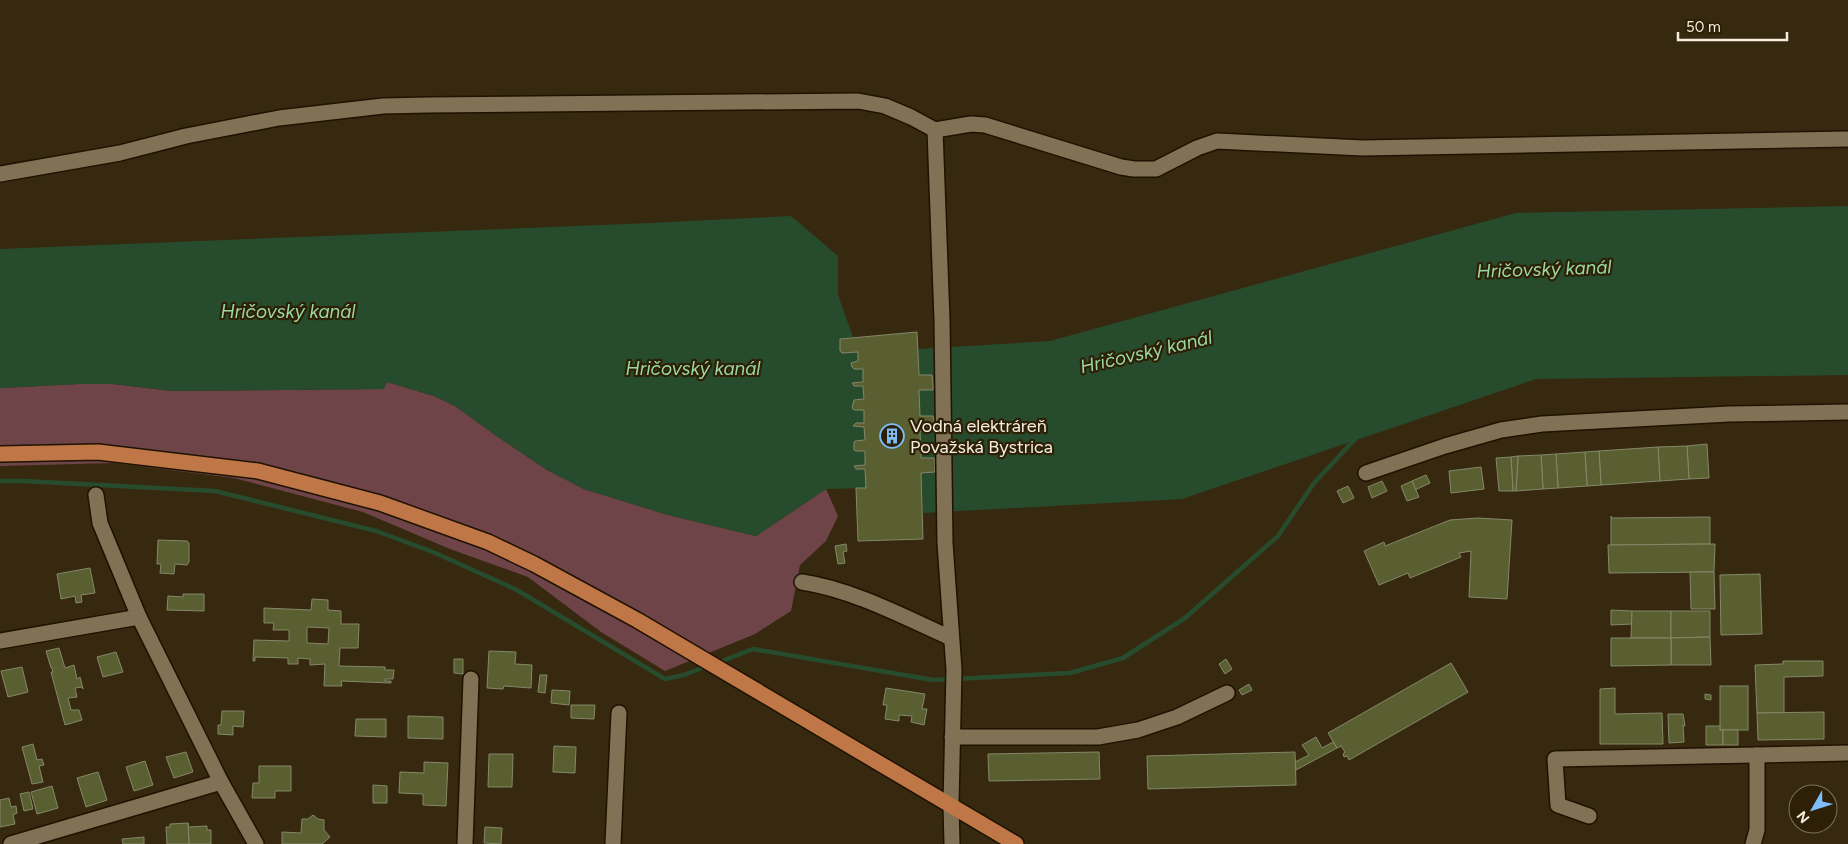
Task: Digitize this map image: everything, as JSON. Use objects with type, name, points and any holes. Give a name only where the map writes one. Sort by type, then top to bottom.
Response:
[{"type":"main road","points":[[0,454],[98,452],[258,471],[380,503],[488,542],[616,607],[1016,844]]},
{"type":"street","points":[[0,174],[120,153],[223,128],[279,118],[382,106],[858,101],[885,106],[935,130],[970,124],[985,125],[1121,167],[1145,170],[1156,169],[1166,165],[1197,148],[1217,141],[1363,148],[1848,139]]},
{"type":"street","points":[[935,130],[942,320],[945,543],[954,670],[952,844]]},
{"type":"street","points":[[1366,473],[1445,446],[1501,430],[1542,424],[1729,414],[1848,412]]},
{"type":"street","points":[[96,495],[100,523],[139,617],[221,782],[256,844]]},
{"type":"street","points":[[802,582],[818,584],[840,591],[951,638]]},
{"type":"street","points":[[0,640],[139,617]]},
{"type":"street","points":[[465,844],[470,679]]},
{"type":"street","points":[[952,737],[1098,736],[1138,730],[1177,717],[1227,693]]},
{"type":"street","points":[[613,844],[619,713]]},
{"type":"street","points":[[1589,816],[1558,805],[1555,760],[1848,753]]},
{"type":"street","points":[[1753,844],[1757,830],[1756,755]]},
{"type":"street","points":[[11,844],[221,782]]},
{"type":"shaded area","points":[[387,382],[434,396],[455,406],[547,470],[584,489],[668,515],[756,536],[826,489],[838,516],[826,541],[800,565],[791,611],[755,634],[665,671],[601,632],[528,577],[450,549],[363,512],[234,478],[114,463],[0,466],[0,388],[113,384],[172,391],[383,389]]},
{"type":"water","name":"Hričovský kanál","points":[[1848,206],[1848,375],[1536,379],[1182,499],[923,513],[921,473],[935,472],[934,458],[921,458],[920,431],[934,431],[920,416],[919,390],[932,390],[932,375],[919,375],[918,349],[1050,341],[1516,213]]},
{"type":"water","name":"Hričovský kanál","points":[[791,216],[838,256],[838,295],[853,337],[840,339],[840,351],[842,353],[858,352],[858,361],[852,363],[852,367],[854,369],[863,369],[863,382],[852,384],[854,386],[863,386],[864,399],[854,400],[852,408],[854,410],[864,410],[864,423],[856,423],[853,426],[864,427],[865,440],[855,441],[854,450],[865,451],[865,465],[856,465],[854,468],[865,469],[866,488],[826,489],[756,536],[668,515],[584,489],[547,470],[455,406],[434,396],[387,382],[384,389],[172,391],[113,384],[0,388],[0,249]]},
{"type":"building","name":"Vodná elektráreň Považská Bystrica","points":[[917,332],[919,375],[932,375],[933,385],[933,390],[919,390],[920,416],[933,416],[934,421],[934,431],[920,431],[921,458],[934,458],[935,462],[935,472],[921,473],[923,539],[858,541],[856,488],[866,488],[865,469],[856,469],[854,466],[865,465],[865,451],[854,450],[854,443],[855,441],[865,440],[864,427],[853,426],[856,423],[864,423],[864,410],[854,410],[852,408],[854,400],[864,399],[863,386],[854,386],[852,383],[863,382],[863,369],[854,369],[852,367],[851,363],[858,361],[858,352],[842,353],[840,351],[840,339]]},
{"type":"building","points":[[1707,444],[1709,478],[1689,479],[1687,446]]},
{"type":"building","points":[[1687,446],[1689,479],[1660,481],[1658,447]]},
{"type":"building","points":[[1658,447],[1660,481],[1601,485],[1599,451]]},
{"type":"building","points":[[1599,451],[1601,485],[1587,486],[1585,452]]},
{"type":"building","points":[[1585,452],[1587,486],[1558,488],[1556,454]]},
{"type":"building","points":[[1556,454],[1558,488],[1543,489],[1541,455]]},
{"type":"building","points":[[1541,455],[1543,489],[1516,491],[1518,456]]},
{"type":"building","points":[[1518,456],[1516,491],[1513,491],[1511,457]]},
{"type":"building","points":[[1511,457],[1513,491],[1499,491],[1496,458]]},
{"type":"building","points":[[1481,467],[1484,489],[1451,493],[1449,471]]},
{"type":"building","points":[[1426,475],[1430,483],[1415,490],[1412,481]]},
{"type":"building","points":[[1382,481],[1387,491],[1372,498],[1368,487]]},
{"type":"building","points":[[1412,481],[1419,497],[1407,501],[1401,486]]},
{"type":"building","points":[[1348,486],[1354,498],[1343,503],[1337,491]]},
{"type":"building","points":[[1611,516],[1612,518],[1710,517],[1710,544],[1611,545]]},
{"type":"building","points":[[1478,518],[1512,520],[1507,599],[1469,597],[1471,551],[1459,553],[1461,557],[1410,578],[1408,573],[1379,585],[1364,551],[1384,542],[1385,546],[1450,520]]},
{"type":"building","points":[[158,540],[187,541],[189,543],[189,562],[187,565],[175,564],[174,574],[160,573],[161,564],[157,564]]},
{"type":"building","points":[[846,544],[847,551],[843,552],[845,563],[838,564],[835,546]]},
{"type":"building","points":[[1715,544],[1714,572],[1609,573],[1608,545]]},
{"type":"building","points":[[90,568],[95,593],[81,595],[82,602],[76,603],[75,596],[61,599],[57,574]]},
{"type":"building","points":[[1690,572],[1714,572],[1715,609],[1691,609]]},
{"type":"building","points":[[1760,574],[1762,634],[1721,635],[1720,575]]},
{"type":"building","points":[[183,594],[204,594],[204,611],[167,610],[168,596],[183,597]]},
{"type":"building","points":[[312,599],[328,600],[328,610],[341,611],[341,624],[359,624],[358,648],[340,648],[339,666],[385,667],[385,670],[394,670],[393,679],[385,679],[385,681],[391,681],[391,683],[341,681],[342,686],[324,686],[325,664],[310,665],[310,659],[298,658],[298,664],[288,664],[288,658],[255,657],[255,661],[253,661],[254,640],[289,641],[289,630],[273,630],[274,623],[264,623],[264,608],[311,610]],"holes":[[[307,627],[329,628],[328,644],[307,643]]]},
{"type":"building","points":[[1611,610],[1632,611],[1632,624],[1611,625]]},
{"type":"building","points":[[1632,611],[1671,611],[1671,638],[1631,638]]},
{"type":"building","points":[[1671,611],[1710,611],[1710,637],[1671,638]]},
{"type":"building","points":[[1710,637],[1711,665],[1671,665],[1671,638]]},
{"type":"building","points":[[1611,638],[1671,638],[1671,665],[1611,666]]},
{"type":"building","points":[[59,648],[65,668],[74,665],[77,679],[80,677],[83,689],[82,687],[75,688],[77,697],[68,698],[71,710],[79,710],[82,720],[65,725],[51,672],[53,672],[52,668],[46,651]]},
{"type":"building","points":[[489,651],[516,652],[515,664],[532,665],[531,688],[504,686],[503,689],[487,688]]},
{"type":"building","points":[[116,652],[123,672],[103,677],[97,657]]},
{"type":"building","points":[[454,659],[463,659],[463,674],[454,673]]},
{"type":"building","points":[[1226,659],[1232,669],[1225,674],[1219,664]]},
{"type":"building","points":[[1783,661],[1823,661],[1823,676],[1784,677],[1784,713],[1757,713],[1755,665],[1783,664]]},
{"type":"building","points":[[1451,663],[1468,692],[1349,760],[1347,756],[1344,757],[1343,754],[1345,752],[1341,746],[1337,748],[1328,733]]},
{"type":"building","points":[[22,667],[28,692],[8,697],[1,671]]},
{"type":"building","points":[[540,675],[547,675],[545,693],[538,692]]},
{"type":"building","points":[[1249,684],[1252,690],[1242,695],[1239,690]]},
{"type":"building","points":[[1720,686],[1748,686],[1748,730],[1720,730]]},
{"type":"building","points":[[886,688],[925,694],[922,709],[927,709],[924,725],[911,722],[912,716],[899,715],[899,721],[885,719],[887,705],[883,705]]},
{"type":"building","points":[[1615,688],[1615,714],[1662,713],[1663,744],[1600,744],[1600,689]]},
{"type":"building","points":[[552,690],[570,691],[569,705],[551,703]]},
{"type":"building","points":[[1705,694],[1711,695],[1711,700],[1705,699]]},
{"type":"building","points":[[571,705],[595,705],[594,719],[571,718]]},
{"type":"building","points":[[222,711],[244,711],[243,727],[233,726],[233,735],[218,734],[218,725],[221,725]]},
{"type":"building","points":[[1824,712],[1824,739],[1758,740],[1757,713]]},
{"type":"building","points":[[1668,714],[1683,714],[1685,726],[1683,725],[1684,742],[1669,743]]},
{"type":"building","points":[[408,716],[443,717],[443,739],[408,738]]},
{"type":"building","points":[[356,719],[386,719],[386,737],[355,736]]},
{"type":"building","points":[[1706,726],[1720,726],[1720,730],[1723,730],[1723,745],[1706,745]]},
{"type":"building","points":[[1723,730],[1738,730],[1738,745],[1723,745]]},
{"type":"building","points":[[1316,737],[1322,748],[1333,742],[1337,748],[1296,770],[1295,762],[1309,755],[1302,745]]},
{"type":"building","points":[[33,744],[37,760],[42,759],[44,765],[39,766],[43,782],[32,784],[22,747]]},
{"type":"building","points":[[554,746],[576,747],[575,773],[553,772]]},
{"type":"building","points":[[186,752],[193,772],[174,778],[166,757]]},
{"type":"building","points":[[1099,752],[1100,779],[989,781],[988,754]]},
{"type":"building","points":[[1295,752],[1296,785],[1148,789],[1147,756]]},
{"type":"building","points":[[489,754],[513,754],[512,787],[488,787]]},
{"type":"building","points":[[145,761],[153,785],[134,791],[126,767]]},
{"type":"building","points":[[424,762],[448,763],[446,806],[423,805],[423,794],[399,793],[400,772],[424,773]]},
{"type":"building","points":[[259,766],[291,766],[291,791],[275,791],[275,798],[252,798],[253,783],[259,783]]},
{"type":"building","points":[[98,772],[107,800],[86,807],[77,778]]},
{"type":"building","points":[[373,785],[387,786],[387,803],[373,803]]},
{"type":"building","points":[[52,786],[58,808],[37,814],[31,792]]},
{"type":"building","points":[[29,792],[33,809],[24,811],[20,794]]},
{"type":"building","points":[[9,798],[11,807],[16,806],[17,813],[13,815],[15,824],[0,827],[0,800]]},
{"type":"building","points":[[313,815],[318,819],[324,820],[324,830],[330,837],[322,844],[282,844],[282,832],[301,833],[302,819],[308,819]]},
{"type":"building","points":[[188,823],[189,844],[167,844],[166,827],[170,827],[170,824]]},
{"type":"building","points":[[207,826],[207,830],[211,830],[211,844],[189,844],[188,827]]},
{"type":"building","points":[[485,827],[502,828],[501,844],[484,843]]},
{"type":"building","points":[[144,837],[144,844],[123,844],[122,839]]},
{"type":"waterway","points":[[717,663],[753,649],[933,680],[1070,673],[1123,658],[1185,618],[1278,536],[1314,483],[1358,436]]},
{"type":"waterway","points":[[0,481],[215,491],[376,531],[433,552],[517,590],[665,679],[684,675],[707,666]]},
{"type":"place","name":"Vodná elektráreň Považská Bystrica","points":[[892,436]]}]
